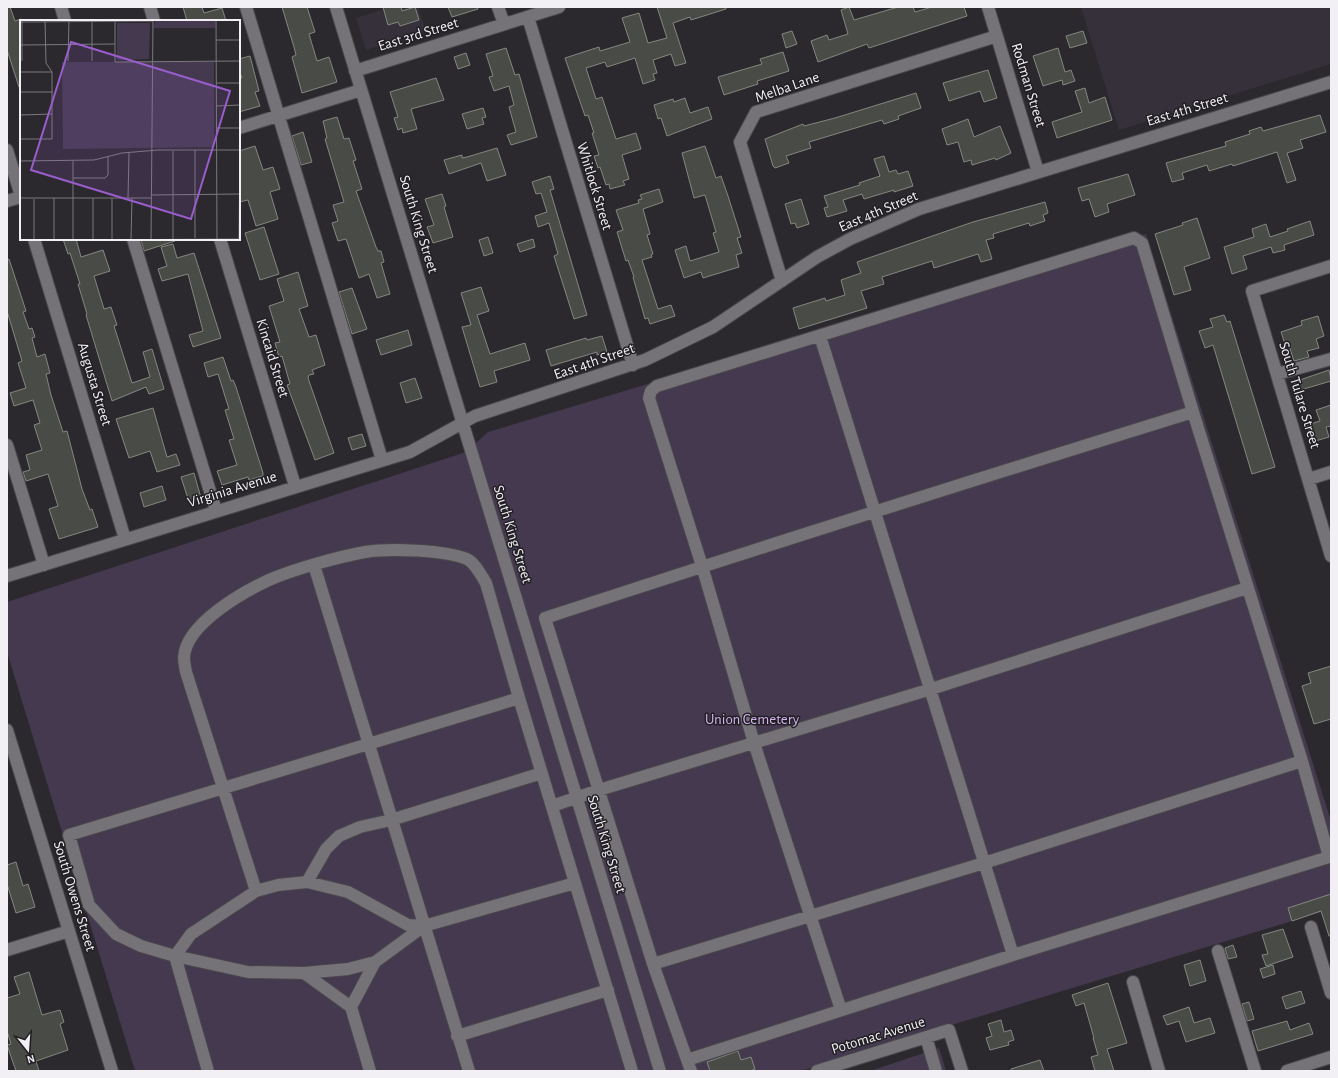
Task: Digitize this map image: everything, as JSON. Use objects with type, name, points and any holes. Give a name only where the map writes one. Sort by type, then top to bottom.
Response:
[{"type":"street","points":[[61,7],[66,20]]},
{"type":"street","points":[[150,7],[154,20]]},
{"type":"street","points":[[246,7],[382,460]]},
{"type":"street","name":"South King Street","points":[[336,7],[660,1071]]},
{"type":"street","points":[[498,7],[504,24]]},
{"type":"street","name":"East 3rd Street","points":[[355,71],[559,7]]},
{"type":"street","name":"Rodman Street","points":[[988,7],[1038,172]]},
{"type":"street","name":"Whitlock Street","points":[[528,17],[633,365]]},
{"type":"street","name":"Melba Lane","points":[[782,281],[740,142],[756,112],[997,36]]},
{"type":"street","name":"East 4th Street","points":[[463,424],[475,416],[633,365],[680,345],[745,308],[782,281],[824,254],[884,223],[919,209],[1331,82]]},
{"type":"street","points":[[240,128],[361,90]]},
{"type":"street","points":[[7,150],[20,193]]},
{"type":"street","points":[[7,201],[20,196]]},
{"type":"street","points":[[841,1010],[754,743],[702,566],[648,398],[652,391],[657,386],[1134,238],[1142,243],[1247,588],[1302,761],[1329,857],[841,1010],[689,1065],[653,964],[546,618],[702,566],[874,511],[1193,412]]},
{"type":"street","name":"Augusta Street","points":[[34,240],[125,539]]},
{"type":"street","points":[[132,240],[216,511]]},
{"type":"street","name":"Kincaid Street","points":[[220,240],[295,486]]},
{"type":"street","name":"South Tulare Street","points":[[1331,266],[1252,290],[1331,556]]},
{"type":"street","points":[[820,336],[1013,956]]},
{"type":"street","points":[[1277,374],[1331,359]]},
{"type":"street","name":"Virginia Avenue","points":[[7,576],[295,486],[410,452],[463,424]]},
{"type":"street","points":[[7,445],[44,565]]},
{"type":"street","points":[[1309,479],[1331,472]]},
{"type":"street","points":[[256,891],[186,672],[184,656],[190,640],[199,628],[236,597],[270,580],[314,565],[366,552],[380,551],[446,553],[468,560],[478,570],[486,583],[519,698],[632,1071]]},
{"type":"street","points":[[314,565],[457,1036],[469,1071]]},
{"type":"street","points":[[552,806],[576,797],[754,743],[1247,588]]},
{"type":"street","points":[[424,926],[375,962],[348,970],[304,973],[248,972],[175,956],[141,946],[116,934],[89,906],[69,835],[222,788],[369,746],[519,698]]},
{"type":"street","name":"South Owens Street","points":[[7,730],[12,762],[69,931],[112,1071]]},
{"type":"street","points":[[653,964],[984,863],[1302,761]]},
{"type":"street","points":[[307,882],[326,849],[339,836],[360,827],[391,820],[542,773]]},
{"type":"street","points":[[175,956],[191,934],[256,891],[278,885],[307,882],[348,892],[408,925],[424,926],[575,883]]},
{"type":"street","points":[[1311,927],[1331,993]]},
{"type":"street","points":[[7,950],[69,931]]},
{"type":"street","points":[[1218,951],[1255,1071]]},
{"type":"street","points":[[175,956],[208,1071]]},
{"type":"street","points":[[351,1007],[375,962]]},
{"type":"street","points":[[304,973],[351,1007],[370,1071]]},
{"type":"street","points":[[1133,982],[1160,1071]]},
{"type":"street","points":[[457,1036],[608,990]]},
{"type":"street","name":"Potomac Avenue","points":[[817,1071],[949,1030],[962,1071]]},
{"type":"street","points":[[926,1037],[936,1071]]},
{"type":"street","points":[[1287,1071],[1331,1058]]},
{"type":"shaded area","points":[[391,7],[418,7],[426,31],[366,50],[356,18]]},
{"type":"shaded area","points":[[1081,7],[1331,7],[1331,64],[1119,130]]},
{"type":"green space","name":"Union Cemetery","points":[[1146,234],[1331,821],[1331,909],[801,1071],[135,1071],[7,652],[7,602],[466,452],[488,432]]},
{"type":"green space","points":[[939,1048],[946,1071],[870,1071]]},
{"type":"building","points":[[7,7],[10,7],[15,21],[21,19],[20,87],[7,50]]},
{"type":"building","points":[[183,7],[202,7],[204,13],[222,8],[226,20],[187,20]]},
{"type":"building","points":[[282,7],[307,7],[315,32],[309,34],[317,61],[329,57],[337,82],[302,93],[292,57],[296,55]]},
{"type":"building","points":[[383,7],[401,7],[402,11],[415,7],[419,20],[400,26],[398,22],[388,25]]},
{"type":"building","points":[[448,7],[477,7],[478,9],[452,17]]},
{"type":"building","points":[[657,7],[726,7],[726,9],[691,20],[690,17],[673,23],[686,63],[675,66],[671,54],[653,60],[657,73],[653,74],[655,80],[643,84],[635,58],[607,67],[605,62],[586,68],[596,99],[602,97],[616,139],[636,133],[641,149],[622,155],[629,179],[623,181],[625,185],[610,189],[609,184],[606,185],[600,167],[598,168],[594,156],[599,155],[592,133],[594,133],[588,115],[585,116],[565,58],[599,47],[600,51],[630,42],[622,18],[639,13],[648,43],[667,38]]},
{"type":"building","points":[[849,7],[854,20],[898,7],[913,7],[915,12],[932,7],[964,7],[967,16],[869,48],[867,44],[818,62],[811,41],[827,35],[829,40],[848,34],[841,10]]},
{"type":"building","points":[[792,31],[797,44],[786,48],[782,34]]},
{"type":"building","points":[[1083,31],[1087,43],[1070,48],[1066,36]]},
{"type":"building","points":[[506,48],[515,75],[519,74],[537,137],[511,145],[507,135],[516,132],[509,107],[514,105],[509,86],[494,91],[489,77],[493,76],[486,54]]},
{"type":"building","points":[[1058,48],[1065,72],[1071,70],[1075,81],[1063,85],[1062,80],[1043,86],[1033,56]]},
{"type":"building","points":[[783,52],[789,71],[757,81],[758,84],[724,95],[718,77],[762,64],[760,59]]},
{"type":"building","points":[[466,53],[470,65],[458,69],[454,57]]},
{"type":"building","points":[[250,56],[259,91],[255,92],[260,106],[240,112],[240,79],[242,78],[240,72],[240,59]]},
{"type":"building","points":[[988,70],[997,98],[984,102],[980,91],[949,101],[943,83]]},
{"type":"building","points":[[436,78],[444,100],[411,109],[417,129],[403,133],[402,128],[398,130],[394,118],[398,117],[390,92]]},
{"type":"building","points":[[1085,88],[1089,103],[1105,97],[1112,120],[1057,138],[1052,122],[1082,112],[1075,91]]},
{"type":"building","points":[[916,93],[921,108],[898,116],[899,119],[884,124],[882,120],[809,142],[811,148],[786,156],[789,163],[775,168],[773,166],[765,139],[803,124],[804,126],[835,118]]},
{"type":"building","points":[[685,98],[690,113],[708,107],[712,119],[667,136],[661,118],[658,119],[654,105],[673,99],[674,102]]},
{"type":"building","points":[[483,108],[486,117],[482,118],[484,124],[467,129],[462,114]]},
{"type":"building","points":[[1320,115],[1326,132],[1300,140],[1303,148],[1287,153],[1296,180],[1287,183],[1277,152],[1233,166],[1232,164],[1209,171],[1207,165],[1182,173],[1184,179],[1172,182],[1166,163],[1226,146],[1225,142],[1250,134],[1249,131],[1261,127],[1263,131]]},
{"type":"building","points":[[337,117],[344,139],[349,138],[356,160],[353,161],[362,189],[356,191],[376,247],[378,251],[381,251],[384,262],[381,263],[390,294],[377,298],[369,274],[359,278],[346,239],[338,241],[332,223],[338,221],[333,205],[344,202],[325,139],[327,138],[323,121]]},
{"type":"building","points":[[968,119],[974,137],[1000,126],[1011,153],[996,160],[995,158],[972,165],[971,160],[964,162],[958,142],[947,145],[942,129]]},
{"type":"building","points":[[303,132],[312,162],[301,165],[292,136]]},
{"type":"building","points":[[255,146],[263,170],[273,167],[280,189],[270,192],[278,219],[256,226],[248,200],[240,202],[240,151]]},
{"type":"building","points":[[705,146],[716,178],[721,176],[728,196],[741,237],[737,238],[742,253],[736,255],[739,267],[703,278],[701,272],[684,278],[675,250],[686,246],[690,261],[719,252],[713,233],[716,232],[705,195],[694,198],[682,153]]},
{"type":"building","points":[[497,148],[506,175],[487,181],[481,163],[449,174],[444,160],[462,155],[462,158],[467,157]]},
{"type":"building","points":[[884,156],[889,172],[896,170],[898,174],[908,171],[913,186],[864,199],[862,194],[843,200],[847,211],[827,217],[824,208],[828,207],[824,196],[860,185],[859,183],[880,176],[874,159]]},
{"type":"building","points":[[1128,174],[1135,195],[1107,204],[1109,212],[1095,217],[1089,199],[1082,201],[1078,188]]},
{"type":"building","points":[[550,176],[554,189],[550,190],[587,315],[574,319],[554,256],[558,254],[549,223],[538,227],[535,216],[547,212],[541,193],[536,194],[532,182]]},
{"type":"building","points":[[659,189],[663,202],[643,209],[650,234],[647,235],[653,254],[651,255],[652,257],[642,260],[658,309],[671,305],[675,316],[650,324],[648,318],[645,319],[634,277],[628,260],[626,261],[617,232],[623,230],[616,210],[639,203],[638,200],[642,199],[640,195]]},
{"type":"building","points":[[442,194],[446,206],[444,207],[453,237],[433,243],[427,227],[434,225],[425,199]]},
{"type":"building","points":[[801,199],[809,224],[797,228],[795,223],[791,224],[785,204]]},
{"type":"building","points":[[1045,202],[1048,213],[1043,215],[1045,221],[1030,226],[1029,223],[993,234],[994,238],[986,240],[992,259],[981,262],[978,254],[934,268],[932,261],[882,277],[884,284],[861,291],[867,308],[799,329],[793,308],[825,298],[826,301],[845,295],[841,280],[861,273],[857,262],[973,222]]},
{"type":"building","points":[[1197,218],[1210,258],[1184,267],[1191,290],[1174,295],[1155,234],[1183,225],[1182,223]]},
{"type":"building","points":[[1310,221],[1314,235],[1284,245],[1285,250],[1273,253],[1271,247],[1243,256],[1247,269],[1232,274],[1224,247],[1254,237],[1252,229],[1266,224],[1270,237]]},
{"type":"building","points":[[264,227],[279,274],[260,280],[245,233]]},
{"type":"building","points":[[488,237],[493,253],[484,256],[479,240]]},
{"type":"building","points":[[533,239],[535,247],[520,252],[517,244]]},
{"type":"building","points":[[63,240],[76,240],[81,257],[103,250],[110,271],[94,276],[104,309],[111,307],[117,325],[114,326],[132,383],[150,377],[143,352],[152,349],[164,389],[149,394],[146,387],[112,401],[86,315],[87,314],[78,284],[80,284],[70,253],[68,254]]},
{"type":"building","points":[[141,240],[175,241],[144,251]]},
{"type":"building","points":[[173,244],[177,258],[194,253],[221,338],[193,347],[189,335],[203,331],[188,274],[162,281],[158,269],[167,266],[161,247]]},
{"type":"building","points":[[9,259],[26,311],[23,312],[29,329],[32,328],[35,337],[32,338],[37,357],[45,354],[50,373],[46,374],[51,395],[63,432],[67,431],[82,489],[90,510],[92,509],[98,527],[59,539],[49,509],[58,506],[48,474],[26,481],[23,472],[30,470],[26,455],[42,450],[34,425],[40,423],[33,400],[14,406],[10,393],[26,388],[18,363],[22,361],[7,311],[7,260]]},
{"type":"building","points":[[298,272],[308,306],[299,309],[309,337],[316,335],[325,365],[312,370],[314,374],[309,375],[308,378],[334,453],[315,460],[287,385],[290,384],[282,356],[279,357],[275,343],[280,342],[269,306],[284,301],[277,279]]},
{"type":"building","points":[[481,287],[489,311],[477,315],[490,354],[525,343],[530,360],[494,371],[497,382],[480,387],[462,327],[471,325],[461,293]]},
{"type":"building","points":[[352,288],[367,329],[352,334],[339,292]]},
{"type":"building","points":[[1224,315],[1227,322],[1230,321],[1275,467],[1252,474],[1213,345],[1205,348],[1199,331],[1213,327],[1210,319]]},
{"type":"building","points":[[1318,316],[1324,336],[1316,339],[1319,348],[1307,351],[1309,357],[1294,361],[1289,346],[1286,347],[1281,332],[1302,325],[1301,321]]},
{"type":"building","points":[[408,330],[412,345],[381,355],[376,340]]},
{"type":"building","points":[[602,336],[607,352],[597,355],[597,352],[551,366],[546,350],[586,338],[587,340]]},
{"type":"building","points":[[223,357],[231,381],[233,380],[236,387],[263,476],[249,480],[248,477],[222,485],[217,471],[237,465],[229,440],[234,439],[225,410],[229,409],[218,374],[208,377],[204,363]]},
{"type":"building","points":[[1329,370],[1331,381],[1297,391],[1294,382]]},
{"type":"building","points":[[415,378],[422,398],[406,403],[400,383]]},
{"type":"building","points":[[1331,405],[1331,426],[1326,427],[1329,437],[1312,442],[1307,425],[1320,421],[1316,410]]},
{"type":"building","points":[[153,408],[167,457],[176,454],[180,465],[157,472],[150,451],[129,458],[116,419]]},
{"type":"building","points":[[362,434],[366,446],[352,450],[348,438]]},
{"type":"building","points":[[194,473],[201,498],[189,502],[181,477]]},
{"type":"building","points":[[162,486],[166,500],[144,507],[140,493]]},
{"type":"building","points":[[1331,666],[1331,719],[1314,724],[1302,686],[1311,683],[1308,673]]},
{"type":"building","points":[[16,862],[23,886],[28,884],[35,907],[16,913],[7,884],[7,865]]},
{"type":"building","points":[[1331,894],[1331,936],[1329,936],[1321,911],[1292,921],[1288,908]]},
{"type":"building","points":[[1283,929],[1293,957],[1266,966],[1262,955],[1268,954],[1262,935]]},
{"type":"building","points":[[1233,945],[1237,957],[1228,959],[1225,948]]},
{"type":"building","points":[[1200,960],[1206,981],[1190,986],[1184,965]]},
{"type":"building","points":[[1273,965],[1275,974],[1263,978],[1260,969]]},
{"type":"building","points":[[29,972],[42,1015],[60,1010],[64,1022],[60,1024],[68,1050],[36,1061],[39,1071],[16,1071],[7,1045],[11,1044],[7,1031],[7,998],[20,994],[14,977]]},
{"type":"building","points":[[1108,983],[1127,1043],[1107,1049],[1114,1071],[1095,1071],[1091,1057],[1098,1055],[1084,1003],[1076,1006],[1072,995]]},
{"type":"building","points":[[1301,991],[1305,1003],[1286,1009],[1282,997]]},
{"type":"building","points":[[1249,1002],[1254,1019],[1247,1021],[1242,1004]]},
{"type":"building","points":[[1189,1007],[1194,1023],[1210,1018],[1215,1033],[1186,1042],[1179,1021],[1167,1025],[1163,1016]]},
{"type":"building","points":[[1001,1020],[1004,1032],[1011,1030],[1014,1040],[1008,1042],[1009,1045],[990,1050],[986,1038],[992,1036],[988,1024]]},
{"type":"building","points":[[1287,1021],[1290,1030],[1309,1023],[1313,1034],[1258,1051],[1252,1031]]},
{"type":"building","points":[[738,1051],[741,1060],[751,1057],[755,1069],[750,1071],[710,1071],[707,1062]]},
{"type":"building","points":[[1040,1060],[1044,1071],[1011,1071],[1011,1069]]}]
